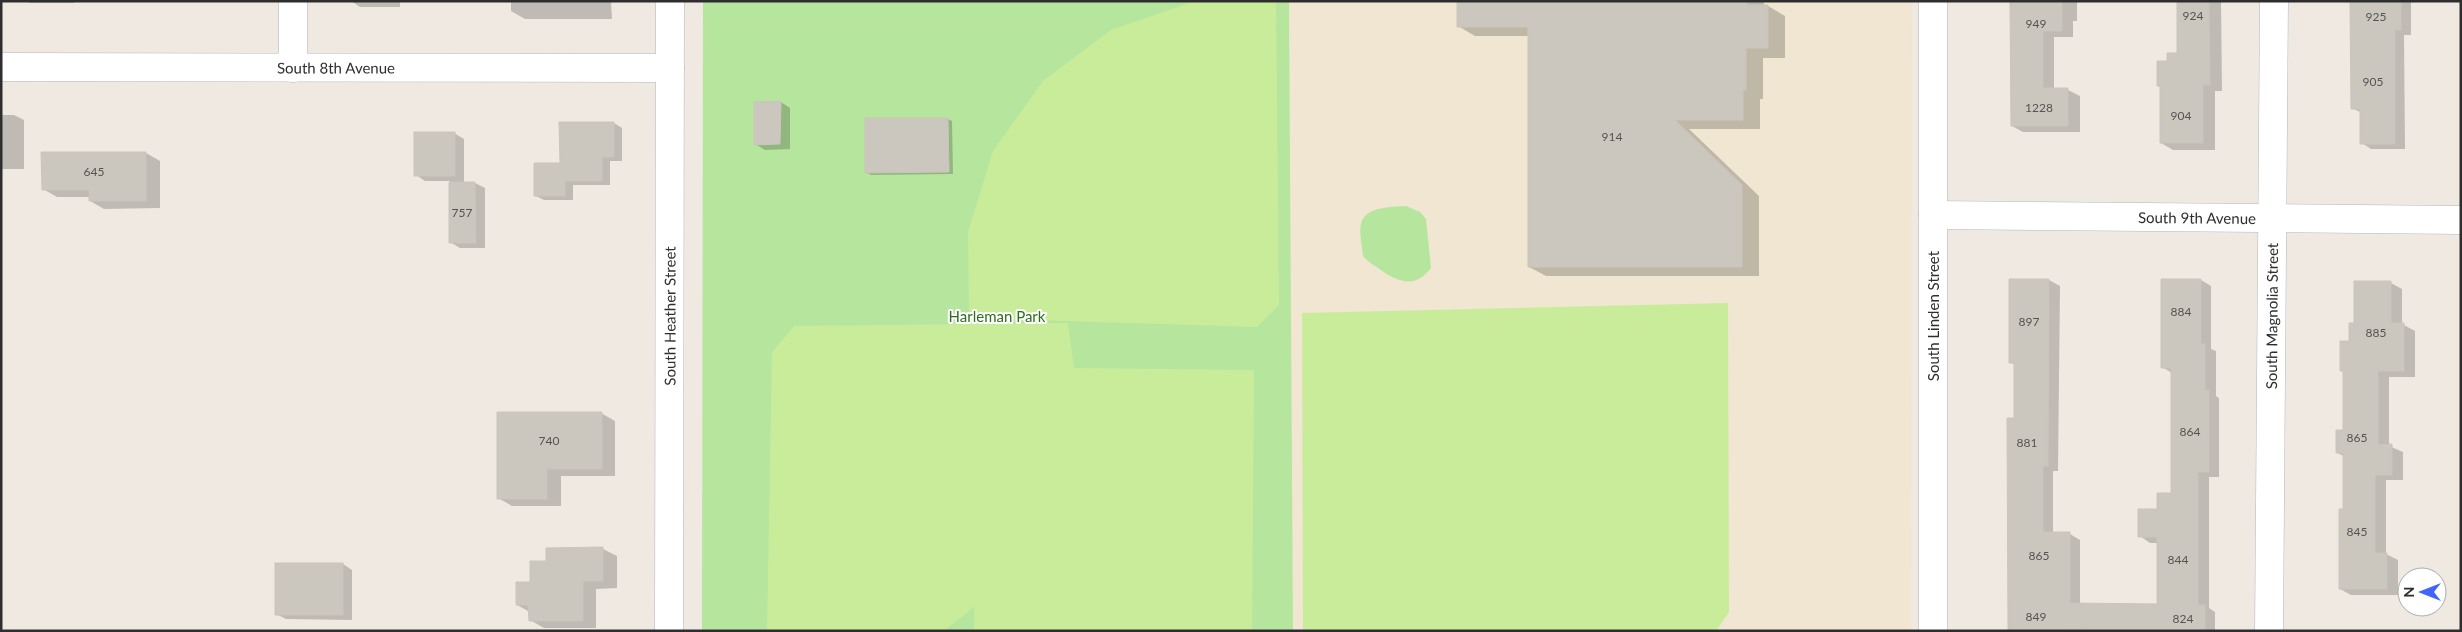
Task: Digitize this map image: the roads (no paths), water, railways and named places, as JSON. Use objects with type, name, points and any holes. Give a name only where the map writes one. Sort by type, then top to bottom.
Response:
[{"type":"street","points":[[293,1],[293,68]]},
{"type":"street","name":"South Heather Street","points":[[669,631],[670,1]]},
{"type":"street","name":"South Linden Street","points":[[1933,1],[1933,631]]},
{"type":"street","name":"South Magnolia Street","points":[[2269,631],[2274,1]]},
{"type":"street","name":"South 8th Avenue","points":[[1,67],[670,68]]},
{"type":"street","name":"South 9th Avenue","points":[[1933,215],[2461,220]]},
{"type":"park label","name":"Harleman Park","points":[[997,316]]}]
